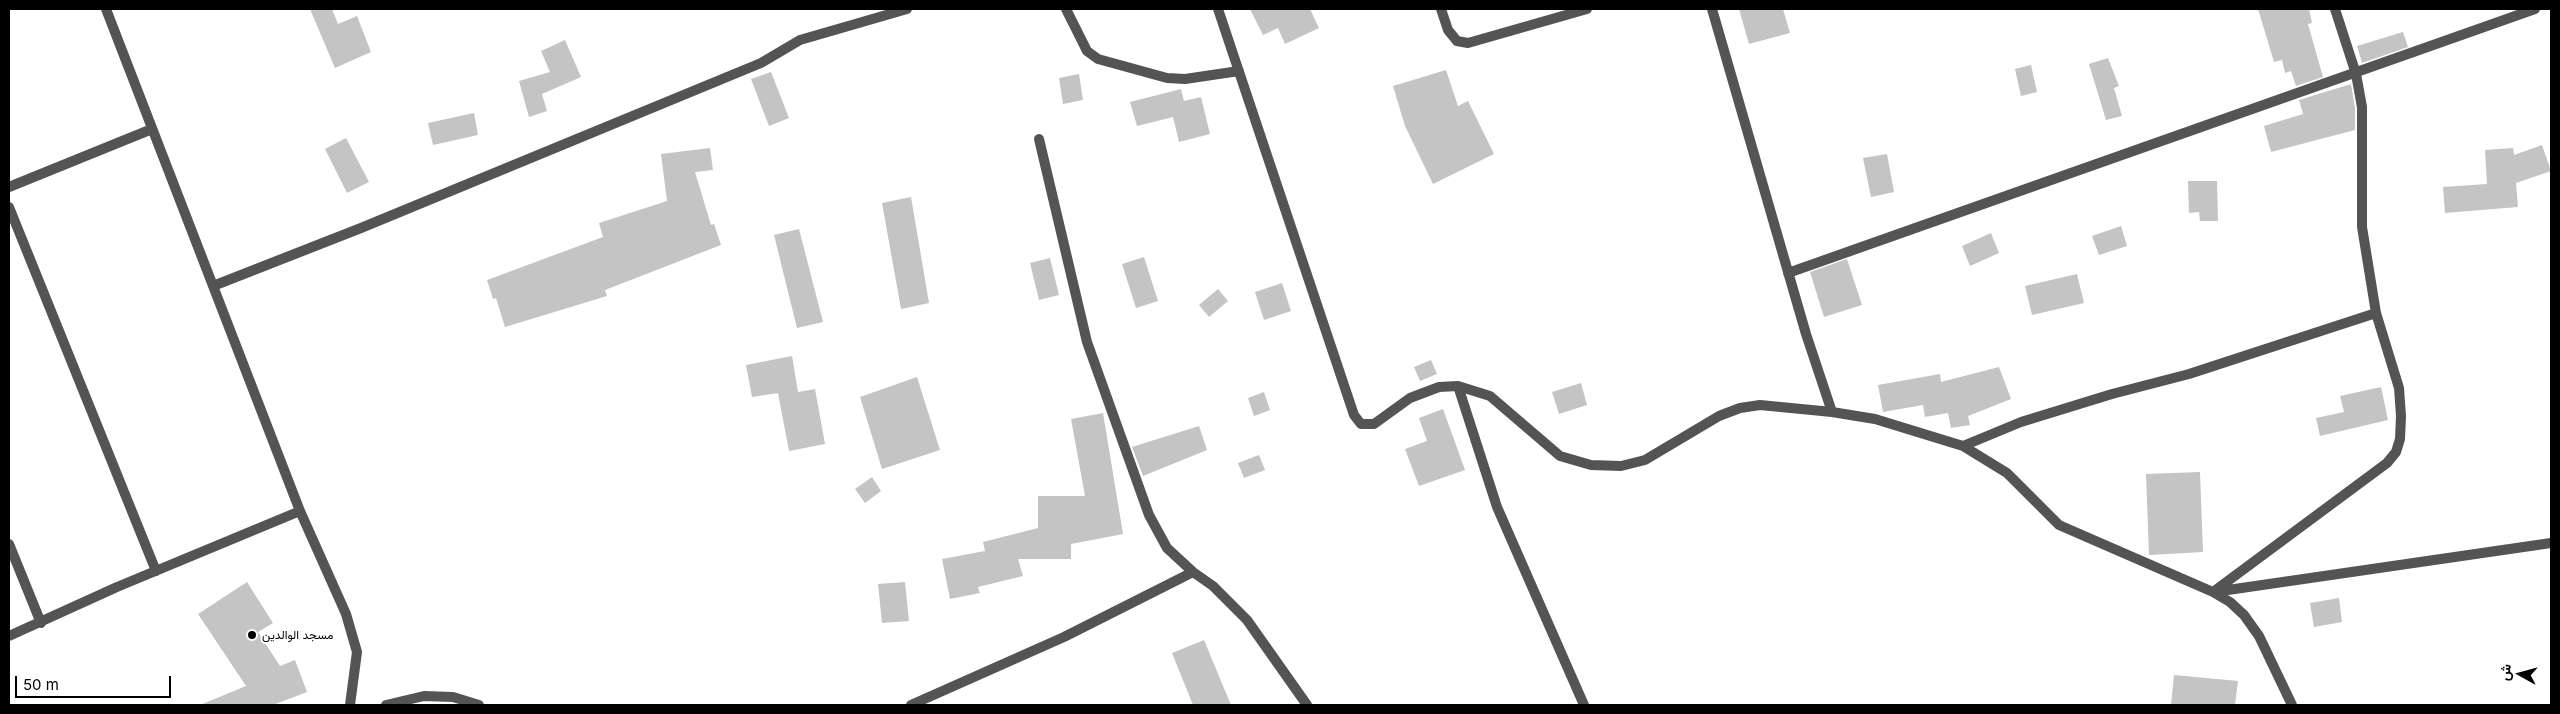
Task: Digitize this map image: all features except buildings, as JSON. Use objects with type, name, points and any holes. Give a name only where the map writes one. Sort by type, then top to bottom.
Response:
[{"type":"street","points":[[106,9],[300,511],[346,614],[357,652],[350,705]]},
{"type":"street","points":[[213,286],[361,228],[761,63],[800,40],[907,9]]},
{"type":"street","points":[[1066,9],[1087,51],[1098,59],[1167,78],[1185,79],[1239,71]]},
{"type":"street","points":[[1218,9],[1224,34],[1239,71],[1354,415],[1361,424],[1374,424],[1410,398],[1438,387],[1458,386],[1490,396],[1521,426],[1560,456],[1591,465],[1621,466],[1645,460],[1719,416],[1740,408],[1760,405],[1832,412],[1875,419],[1963,446],[2007,473],[2059,525],[2213,592],[2230,602],[2244,615],[2258,636],[2292,705]]},
{"type":"street","points":[[1441,9],[1448,30],[1457,41],[1468,43],[1587,9]]},
{"type":"street","points":[[1712,9],[1788,272],[1824,392],[1832,412]]},
{"type":"street","points":[[2213,592],[2386,463],[2396,452],[2401,416],[2399,388],[2376,313],[2362,227],[2362,107],[2356,74],[2334,9]]},
{"type":"street","points":[[1788,272],[2356,74],[2536,9]]},
{"type":"street","points":[[9,187],[152,129]]},
{"type":"street","points":[[1039,139],[1086,342],[1116,429],[1149,515],[1167,548],[1193,572],[1213,586],[1247,620],[1307,705]]},
{"type":"street","points":[[9,207],[156,571]]},
{"type":"street","points":[[1963,446],[2021,422],[2112,394],[2188,374],[2376,313]]},
{"type":"street","points":[[1458,386],[1497,507],[1584,705]]},
{"type":"street","points":[[9,636],[156,571],[300,511]]},
{"type":"street","points":[[2213,592],[2551,543]]},
{"type":"street","points":[[9,544],[41,623]]},
{"type":"street","points":[[911,705],[1064,637],[1193,572]]},
{"type":"street","points":[[386,705],[424,696],[453,697],[479,705]]},
{"type":"place","name":"مسجد الوالدين","points":[[252,635]]}]
